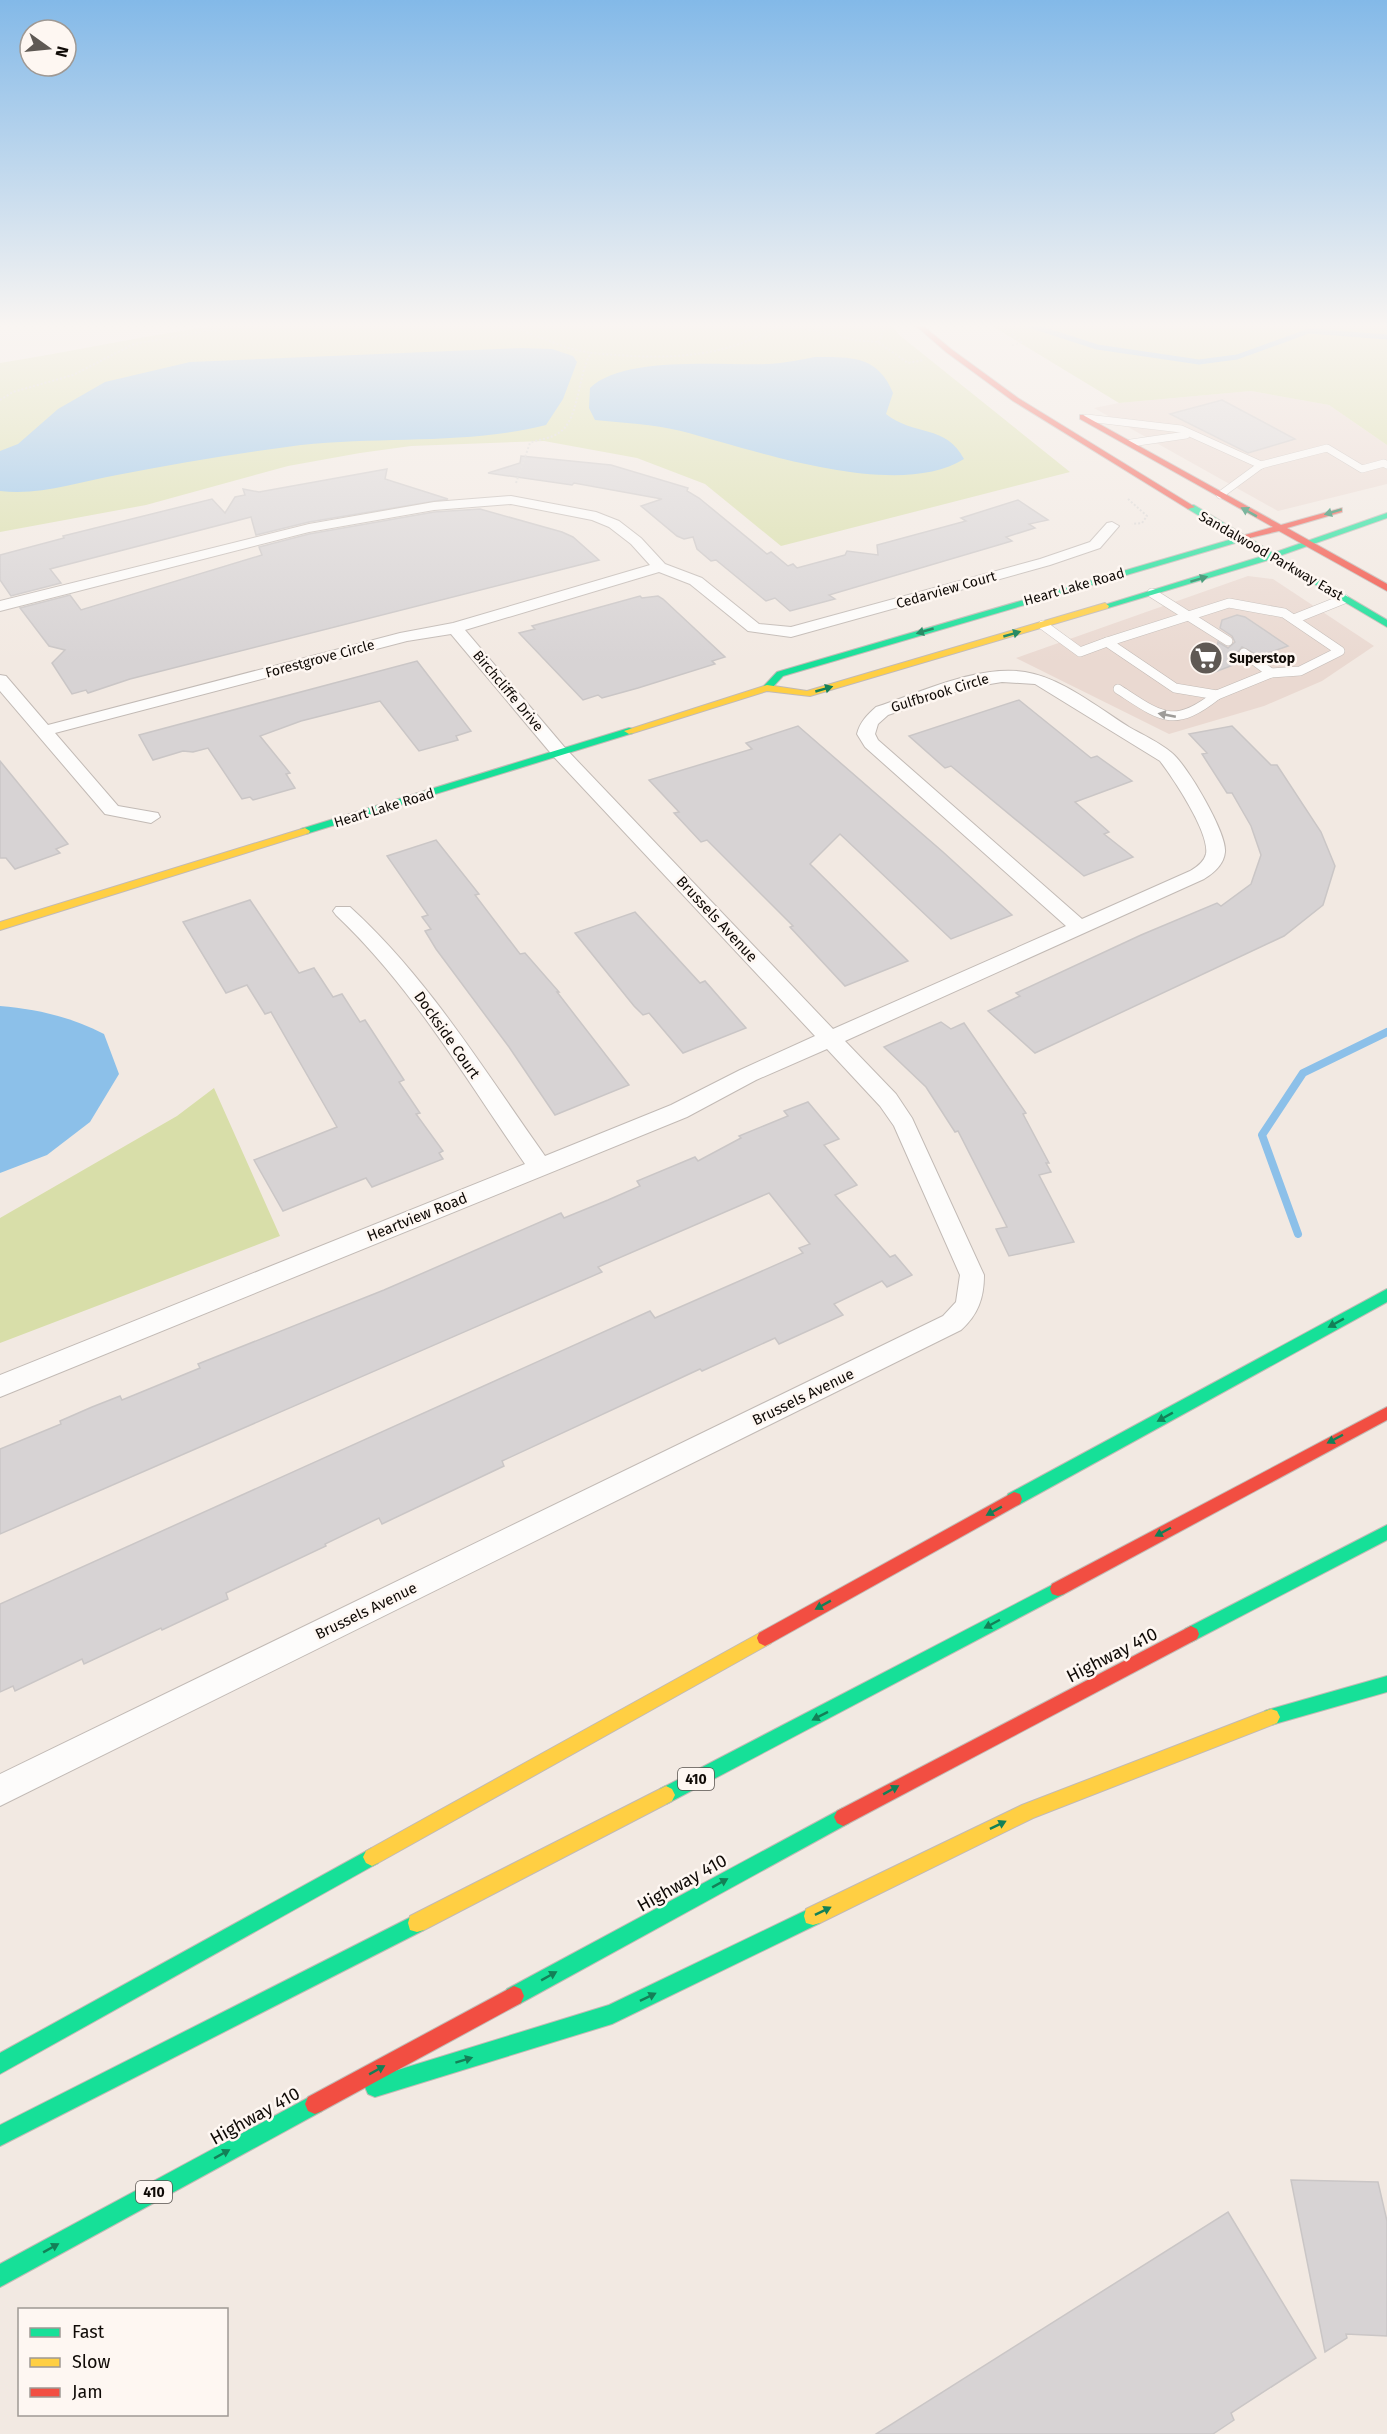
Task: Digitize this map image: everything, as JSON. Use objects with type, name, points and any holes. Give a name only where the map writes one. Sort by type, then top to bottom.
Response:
[{"type":"main road","name":"Sandalwood Parkway East","points":[[1121,438],[1387,588]]},
{"type":"main road","points":[[1079,439],[1131,443]]},
{"type":"main road","name":"Sandalwood Parkway East","points":[[1079,439],[1198,513],[1387,624]]},
{"type":"main road","name":"Heart Lake Road","points":[[767,688],[780,674],[1353,506]]},
{"type":"main road","points":[[1182,555],[1203,533],[1198,513]]},
{"type":"main road","name":"Heart Lake Road","points":[[0,926],[767,688],[807,694],[1273,557],[1387,515]]},
{"type":"main road","points":[[0,2064],[987,1514],[1387,1295]]},
{"type":"main road","name":"410","points":[[0,2136],[844,1704],[1387,1413]]},
{"type":"main road","name":"Highway 410","points":[[0,2276],[916,1777],[1387,1532]]},
{"type":"main road","points":[[308,2108],[612,2014],[1028,1811],[1281,1713],[1387,1684]]},
{"type":"street","points":[[0,606],[91,585],[236,545],[309,528],[434,506],[511,500],[596,516],[614,524],[636,541],[660,567]]},
{"type":"street","name":"Cedarview Court","points":[[660,567],[696,581],[754,628],[770,632],[792,632],[1046,562],[1095,545],[1112,526]]},
{"type":"street","name":"Forestgrove Circle","points":[[44,731],[406,636],[455,628],[660,567]]},
{"type":"street","name":"Birchcliffe Drive","points":[[455,628],[560,753]]},
{"type":"street","name":"Gulfbrook Circle","points":[[830,1038],[1197,875],[1210,867],[1216,857],[1217,846],[1213,836],[1181,777],[1166,757],[1054,687],[1028,676],[1006,675],[989,678],[882,711],[872,719],[866,734],[871,743],[1078,926]]},
{"type":"street","points":[[0,680],[112,810],[151,817]]},
{"type":"street","name":"Brussels Avenue","points":[[0,1790],[943,1328],[965,1312],[972,1298],[972,1275],[904,1124],[888,1100],[560,753]]},
{"type":"street","name":"Dockside Court","points":[[343,912],[370,935],[426,1002],[540,1167]]},
{"type":"street","name":"Heartview Road","points":[[0,1386],[679,1111],[748,1075],[830,1038]]},
{"type":"lane","points":[[1131,443],[1168,438]]},
{"type":"lane","points":[[1201,438],[1261,465]]},
{"type":"lane","points":[[1220,495],[1261,465],[1327,448],[1362,469],[1384,463],[1387,465]]},
{"type":"lane","points":[[1152,593],[1228,641]]},
{"type":"lane","points":[[1294,619],[1344,599]]},
{"type":"lane","points":[[1043,625],[1080,652],[1229,603],[1284,612],[1340,651],[1300,671],[1271,673],[1217,695],[1198,712],[1173,718],[1161,716],[1118,689]]},
{"type":"lane","points":[[1107,642],[1175,688],[1217,695]]},
{"type":"lane","points":[[1244,653],[1271,673]]},
{"type":"path","points":[[511,500],[530,444],[550,438]]},
{"type":"path","points":[[1112,526],[1142,523],[1147,516],[1122,493]]},
{"type":"shaded area","points":[[1147,438],[1376,438],[1387,445],[1387,484],[1278,511]]},
{"type":"shaded area","points":[[1248,576],[1273,579],[1374,646],[1322,681],[1264,706],[1169,734],[1016,658]]},
{"type":"green space","points":[[0,438],[1027,438],[1070,472],[781,546],[705,484],[637,458],[544,441],[411,446],[288,466],[146,505],[0,532]]},
{"type":"green space","points":[[1376,438],[1387,438],[1387,445]]},
{"type":"green space","points":[[214,1088],[280,1236],[0,1343],[0,1218],[177,1116]]},
{"type":"water","points":[[25,438],[459,438],[301,445],[186,462],[58,488],[29,492],[0,491],[0,451],[18,444]]},
{"type":"water","points":[[705,438],[944,438],[957,448],[964,459],[936,471],[902,475],[864,474],[785,459]]},
{"type":"water","points":[[0,1006],[54,1015],[104,1034],[119,1074],[90,1122],[47,1155],[0,1173]]},
{"type":"building","points":[[1217,438],[1295,439],[1248,453]]},
{"type":"building","points":[[521,456],[611,465],[688,488],[687,491],[699,498],[767,554],[771,552],[788,566],[793,564],[797,568],[845,555],[847,551],[878,555],[877,545],[966,521],[961,518],[1018,500],[1048,520],[1029,524],[1035,528],[1006,537],[1012,541],[829,595],[835,599],[790,611],[775,598],[766,601],[716,560],[711,561],[697,549],[693,537],[684,539],[677,536],[641,506],[662,499],[574,483],[572,485],[488,473],[520,463]]},
{"type":"building","points":[[387,469],[385,479],[448,499],[309,522],[256,535],[251,517],[50,569],[61,583],[11,596],[0,580],[0,555],[64,538],[63,536],[212,499],[225,513],[235,497],[245,495],[243,489],[259,492]]},
{"type":"building","points":[[480,509],[562,532],[573,537],[599,560],[130,679],[88,693],[86,690],[72,694],[52,663],[65,650],[49,646],[20,608],[70,595],[81,610],[262,555],[259,547],[309,534],[434,512]]},
{"type":"building","points":[[640,596],[642,598],[658,596],[663,599],[725,657],[712,661],[715,664],[638,688],[602,698],[598,695],[583,700],[519,633],[535,629],[532,626]]},
{"type":"building","points":[[1237,615],[1245,617],[1288,646],[1259,656],[1242,647],[1237,653],[1244,661],[1212,673],[1218,642],[1228,648],[1235,642],[1232,636],[1220,628],[1222,620]]},
{"type":"building","points":[[417,661],[471,731],[456,736],[458,740],[419,751],[380,701],[301,721],[260,736],[290,773],[286,774],[295,788],[253,800],[250,797],[242,799],[208,748],[193,752],[183,751],[153,760],[139,735]]},
{"type":"building","points":[[1019,700],[1091,758],[1097,756],[1132,781],[1075,802],[1109,832],[1104,834],[1133,857],[1084,876],[951,766],[945,768],[909,736]]},
{"type":"building","points":[[798,726],[1012,915],[951,939],[840,834],[810,864],[908,961],[845,986],[790,927],[793,926],[707,840],[701,842],[674,813],[679,812],[649,780],[752,749],[746,743]]},
{"type":"building","points":[[1232,726],[1271,765],[1277,765],[1321,832],[1335,866],[1323,905],[1284,936],[1035,1053],[988,1011],[1020,996],[1016,993],[1141,935],[1217,903],[1221,906],[1251,884],[1261,855],[1251,826],[1232,793],[1227,793],[1202,754],[1207,753],[1189,734]]},
{"type":"building","points":[[0,761],[68,844],[56,849],[60,853],[15,869],[6,858],[0,858]]},
{"type":"building","points":[[436,840],[479,894],[475,895],[520,954],[525,953],[559,992],[557,992],[629,1085],[555,1115],[509,1047],[436,949],[425,931],[431,929],[422,917],[428,915],[387,856]]},
{"type":"building","points":[[250,900],[299,973],[314,968],[333,997],[342,994],[360,1022],[365,1020],[404,1080],[399,1082],[420,1113],[416,1114],[443,1151],[439,1153],[443,1159],[372,1187],[366,1178],[283,1211],[254,1160],[337,1127],[271,1012],[265,1014],[247,985],[226,993],[183,922]]},
{"type":"building","points":[[635,912],[700,983],[705,981],[746,1028],[683,1053],[649,1013],[643,1015],[634,1006],[575,933]]},
{"type":"building","points":[[941,1022],[951,1029],[964,1023],[1026,1113],[1023,1114],[1049,1163],[1046,1163],[1051,1172],[1039,1175],[1074,1242],[1009,1256],[996,1229],[1007,1227],[958,1131],[955,1132],[926,1087],[884,1047]]},
{"type":"building","points":[[808,1102],[839,1139],[824,1145],[857,1185],[835,1195],[890,1257],[895,1255],[912,1275],[887,1287],[882,1281],[834,1304],[843,1315],[779,1344],[775,1338],[702,1371],[700,1369],[502,1461],[504,1466],[382,1524],[379,1518],[325,1544],[326,1546],[226,1593],[228,1599],[162,1630],[161,1628],[84,1664],[82,1659],[15,1691],[13,1686],[0,1692],[0,1604],[650,1311],[655,1318],[803,1253],[799,1248],[810,1244],[769,1193],[598,1267],[602,1272],[0,1534],[0,1449],[61,1424],[60,1421],[92,1407],[120,1396],[122,1400],[200,1368],[198,1364],[384,1290],[561,1213],[564,1218],[608,1200],[640,1186],[637,1181],[695,1157],[698,1161],[741,1138],[739,1136],[788,1116],[784,1111]]},
{"type":"building","points":[[1291,2180],[1378,2182],[1387,2221],[1387,2336],[1346,2334],[1347,2338],[1325,2352]]},
{"type":"building","points":[[1228,2212],[1316,2358],[1231,2413],[1234,2420],[1213,2434],[876,2434]]},
{"type":"waterway","points":[[1298,1234],[1262,1135],[1303,1073],[1387,1032]]},
{"type":"traffic: fast","points":[[1191,507],[1387,624]]},
{"type":"traffic: fast","points":[[1105,606],[1252,563],[1387,515]]},
{"type":"traffic: fast","points":[[767,688],[780,674],[1248,537]]},
{"type":"traffic: fast","points":[[305,831],[629,731]]},
{"type":"traffic: fast","points":[[1014,1499],[1387,1295]]},
{"type":"traffic: fast","points":[[1191,1634],[1387,1532]]},
{"type":"traffic: fast","points":[[666,1795],[1058,1589]]},
{"type":"traffic: fast","points":[[1271,1717],[1387,1684]]},
{"type":"traffic: fast","points":[[514,1996],[843,1817]]},
{"type":"traffic: fast","points":[[0,2064],[372,1857]]},
{"type":"traffic: fast","points":[[375,2087],[612,2014],[813,1916]]},
{"type":"traffic: fast","points":[[0,2136],[417,1923]]},
{"type":"traffic: fast","points":[[0,2276],[315,2104]]},
{"type":"traffic: slow","points":[[629,731],[767,688],[807,694],[1105,606]]},
{"type":"traffic: slow","points":[[0,926],[305,831]]},
{"type":"traffic: slow","points":[[372,1857],[765,1638]]},
{"type":"traffic: slow","points":[[813,1916],[1028,1811],[1271,1717]]},
{"type":"traffic: slow","points":[[417,1923],[666,1795]]},
{"type":"traffic: jam","points":[[1075,438],[1191,507]]},
{"type":"traffic: jam","points":[[1120,438],[1387,588]]},
{"type":"traffic: jam","points":[[1248,537],[1339,510]]},
{"type":"traffic: jam","points":[[1058,1589],[1387,1413]]},
{"type":"traffic: jam","points":[[765,1638],[1014,1499]]},
{"type":"traffic: jam","points":[[843,1817],[1191,1634]]},
{"type":"traffic: jam","points":[[315,2104],[514,1996]]},
{"type":"place","name":"Superstop","points":[[1206,658]]}]
